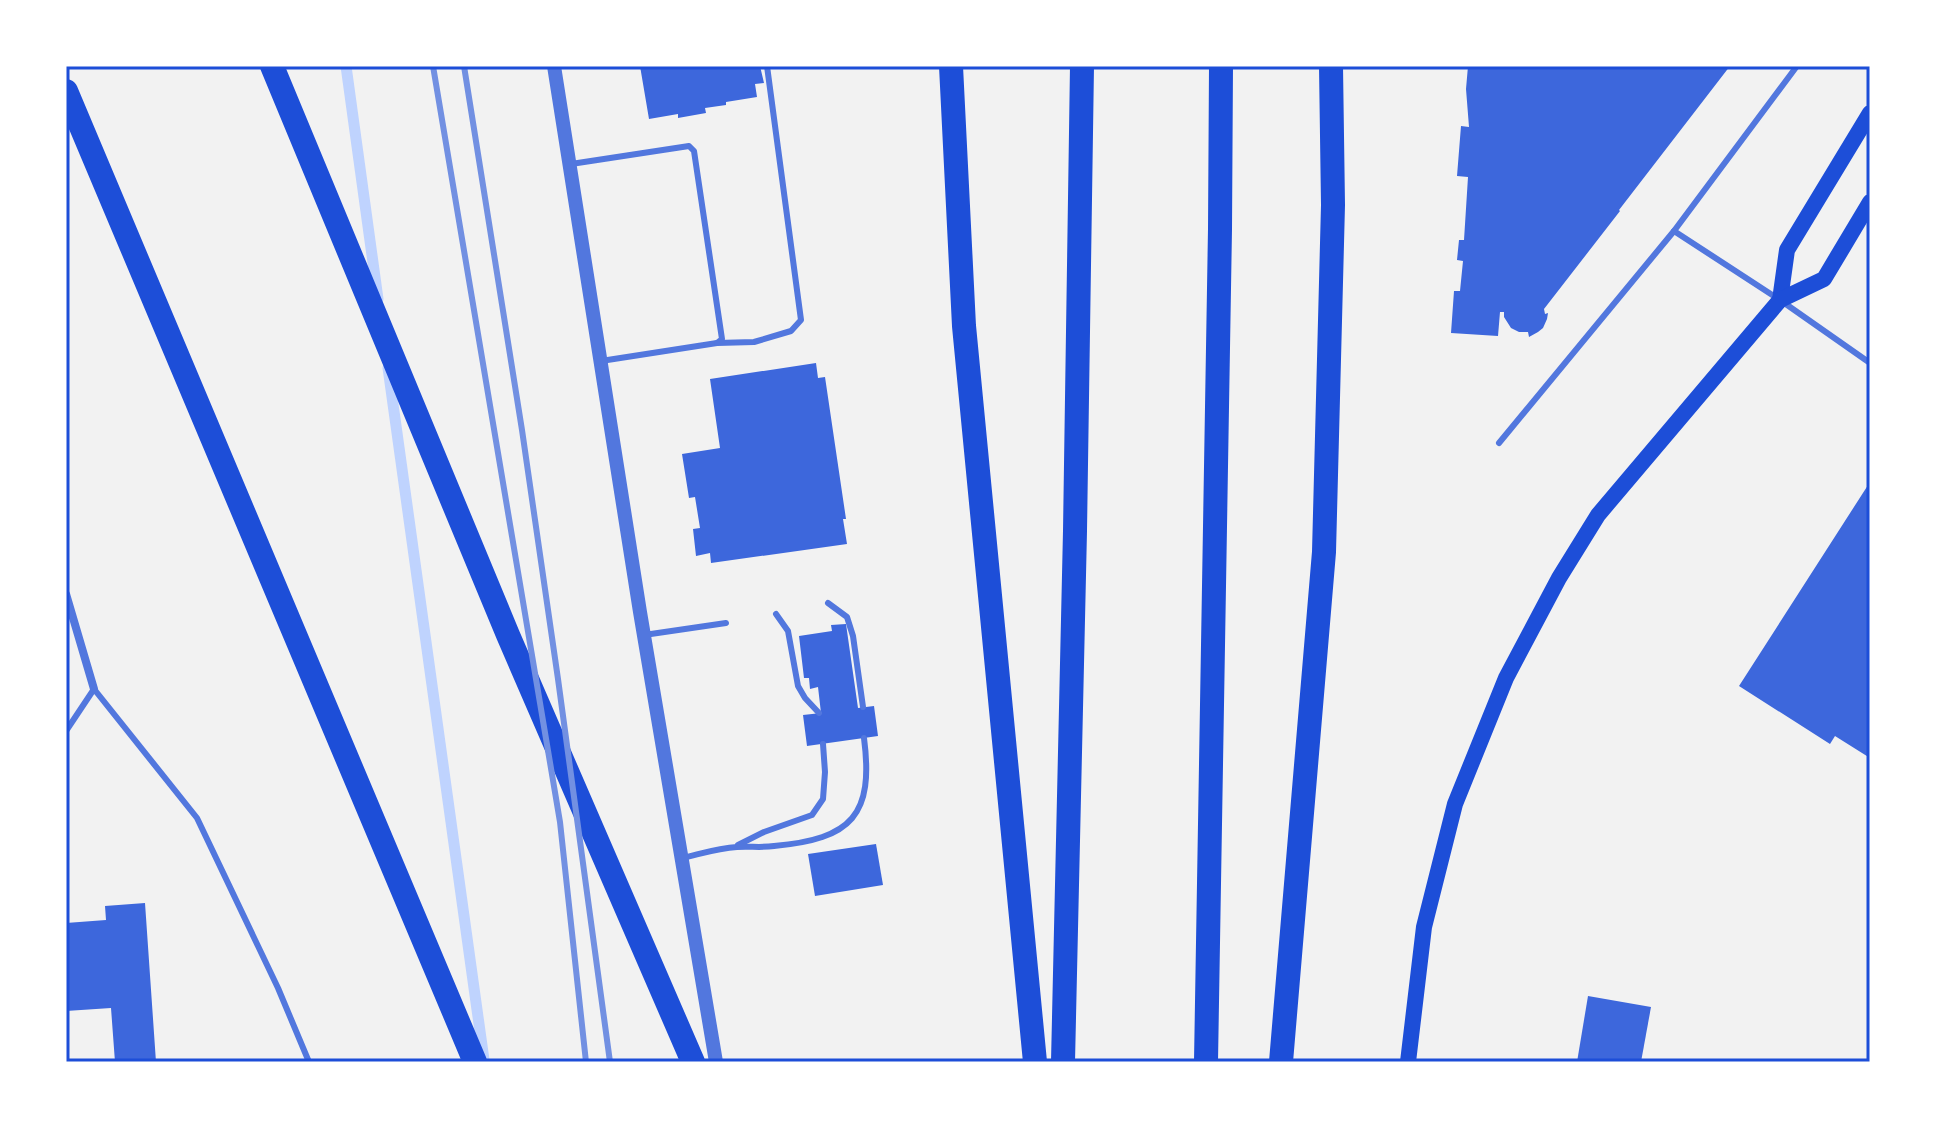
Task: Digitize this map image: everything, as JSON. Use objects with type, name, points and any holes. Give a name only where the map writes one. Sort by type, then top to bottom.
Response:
[{"type":"highway","points":[[272,66],[508,635],[693,1062]]},
{"type":"highway","points":[[951,66],[964,326],[1035,1062]]},
{"type":"highway","points":[[1063,1062],[1082,66]]},
{"type":"highway","points":[[1206,1062],[1221,66]]},
{"type":"highway","points":[[1281,1062],[1324,552],[1333,205],[1331,66]]},
{"type":"highway","points":[[66,91],[475,1062]]},
{"type":"main road","points":[[1780,300],[1787,250],[1870,113]]},
{"type":"main road","points":[[1408,1062],[1424,927],[1455,804],[1506,678],[1559,578],[1598,515],[1780,300],[1824,279],[1870,202]]},
{"type":"street","points":[[554,66],[644,635],[716,1062]]},
{"type":"street","points":[[66,594],[94,689]]},
{"type":"lane","points":[[601,361],[717,343],[754,342],[791,331],[801,320],[767,66]]},
{"type":"lane","points":[[1499,443],[1674,231],[1797,66]]},
{"type":"lane","points":[[569,164],[689,146],[694,151],[722,339],[717,343]]},
{"type":"lane","points":[[1674,231],[1870,363]]},
{"type":"lane","points":[[828,603],[847,617],[853,636],[863,707]]},
{"type":"lane","points":[[776,614],[788,631],[798,686],[819,713]]},
{"type":"lane","points":[[644,635],[726,623]]},
{"type":"lane","points":[[66,731],[94,689],[197,818],[278,988],[309,1062]]},
{"type":"lane","points":[[682,858],[735,847],[773,847],[815,840],[837,832],[851,819],[864,798],[868,770],[864,738]]},
{"type":"lane","points":[[735,847],[764,832],[812,815],[823,799],[823,744]]},
{"type":"building","points":[[640,66],[760,66],[764,83],[755,84],[757,97],[705,108],[706,113],[649,119]]},
{"type":"building","points":[[1468,66],[1730,66],[1544,309],[1545,314],[1548,313],[1543,328],[1529,337],[1528,332],[1511,328],[1504,312],[1500,312],[1498,336],[1451,333],[1454,291],[1460,291],[1463,261],[1457,260],[1459,240],[1464,240],[1468,177],[1457,176],[1461,126],[1469,127]]},
{"type":"building","points":[[816,363],[818,378],[825,377],[847,544],[711,563],[710,553],[696,556],[693,529],[700,528],[695,497],[689,498],[682,454],[720,448],[710,379]]},
{"type":"building","points":[[1870,482],[1870,758],[1835,736],[1830,744],[1739,686]]},
{"type":"building","points":[[846,624],[858,708],[874,706],[878,736],[807,746],[803,715],[821,713],[818,687],[810,689],[809,678],[804,678],[799,636],[832,631],[831,625]]},
{"type":"building","points":[[876,844],[883,885],[815,896],[808,854]]},
{"type":"building","points":[[145,903],[156,1062],[115,1062],[111,1008],[66,1011],[66,923],[106,920],[105,906]]},
{"type":"building","points":[[1588,996],[1651,1007],[1641,1062],[1577,1062]]},
{"type":"waterway","points":[[346,66],[378,299]]},
{"type":"waterway","points":[[388,368],[484,1060]]},
{"type":"railway","points":[[433,66],[560,822],[586,1062]]},
{"type":"railway","points":[[464,66],[522,430],[610,1062]]}]
